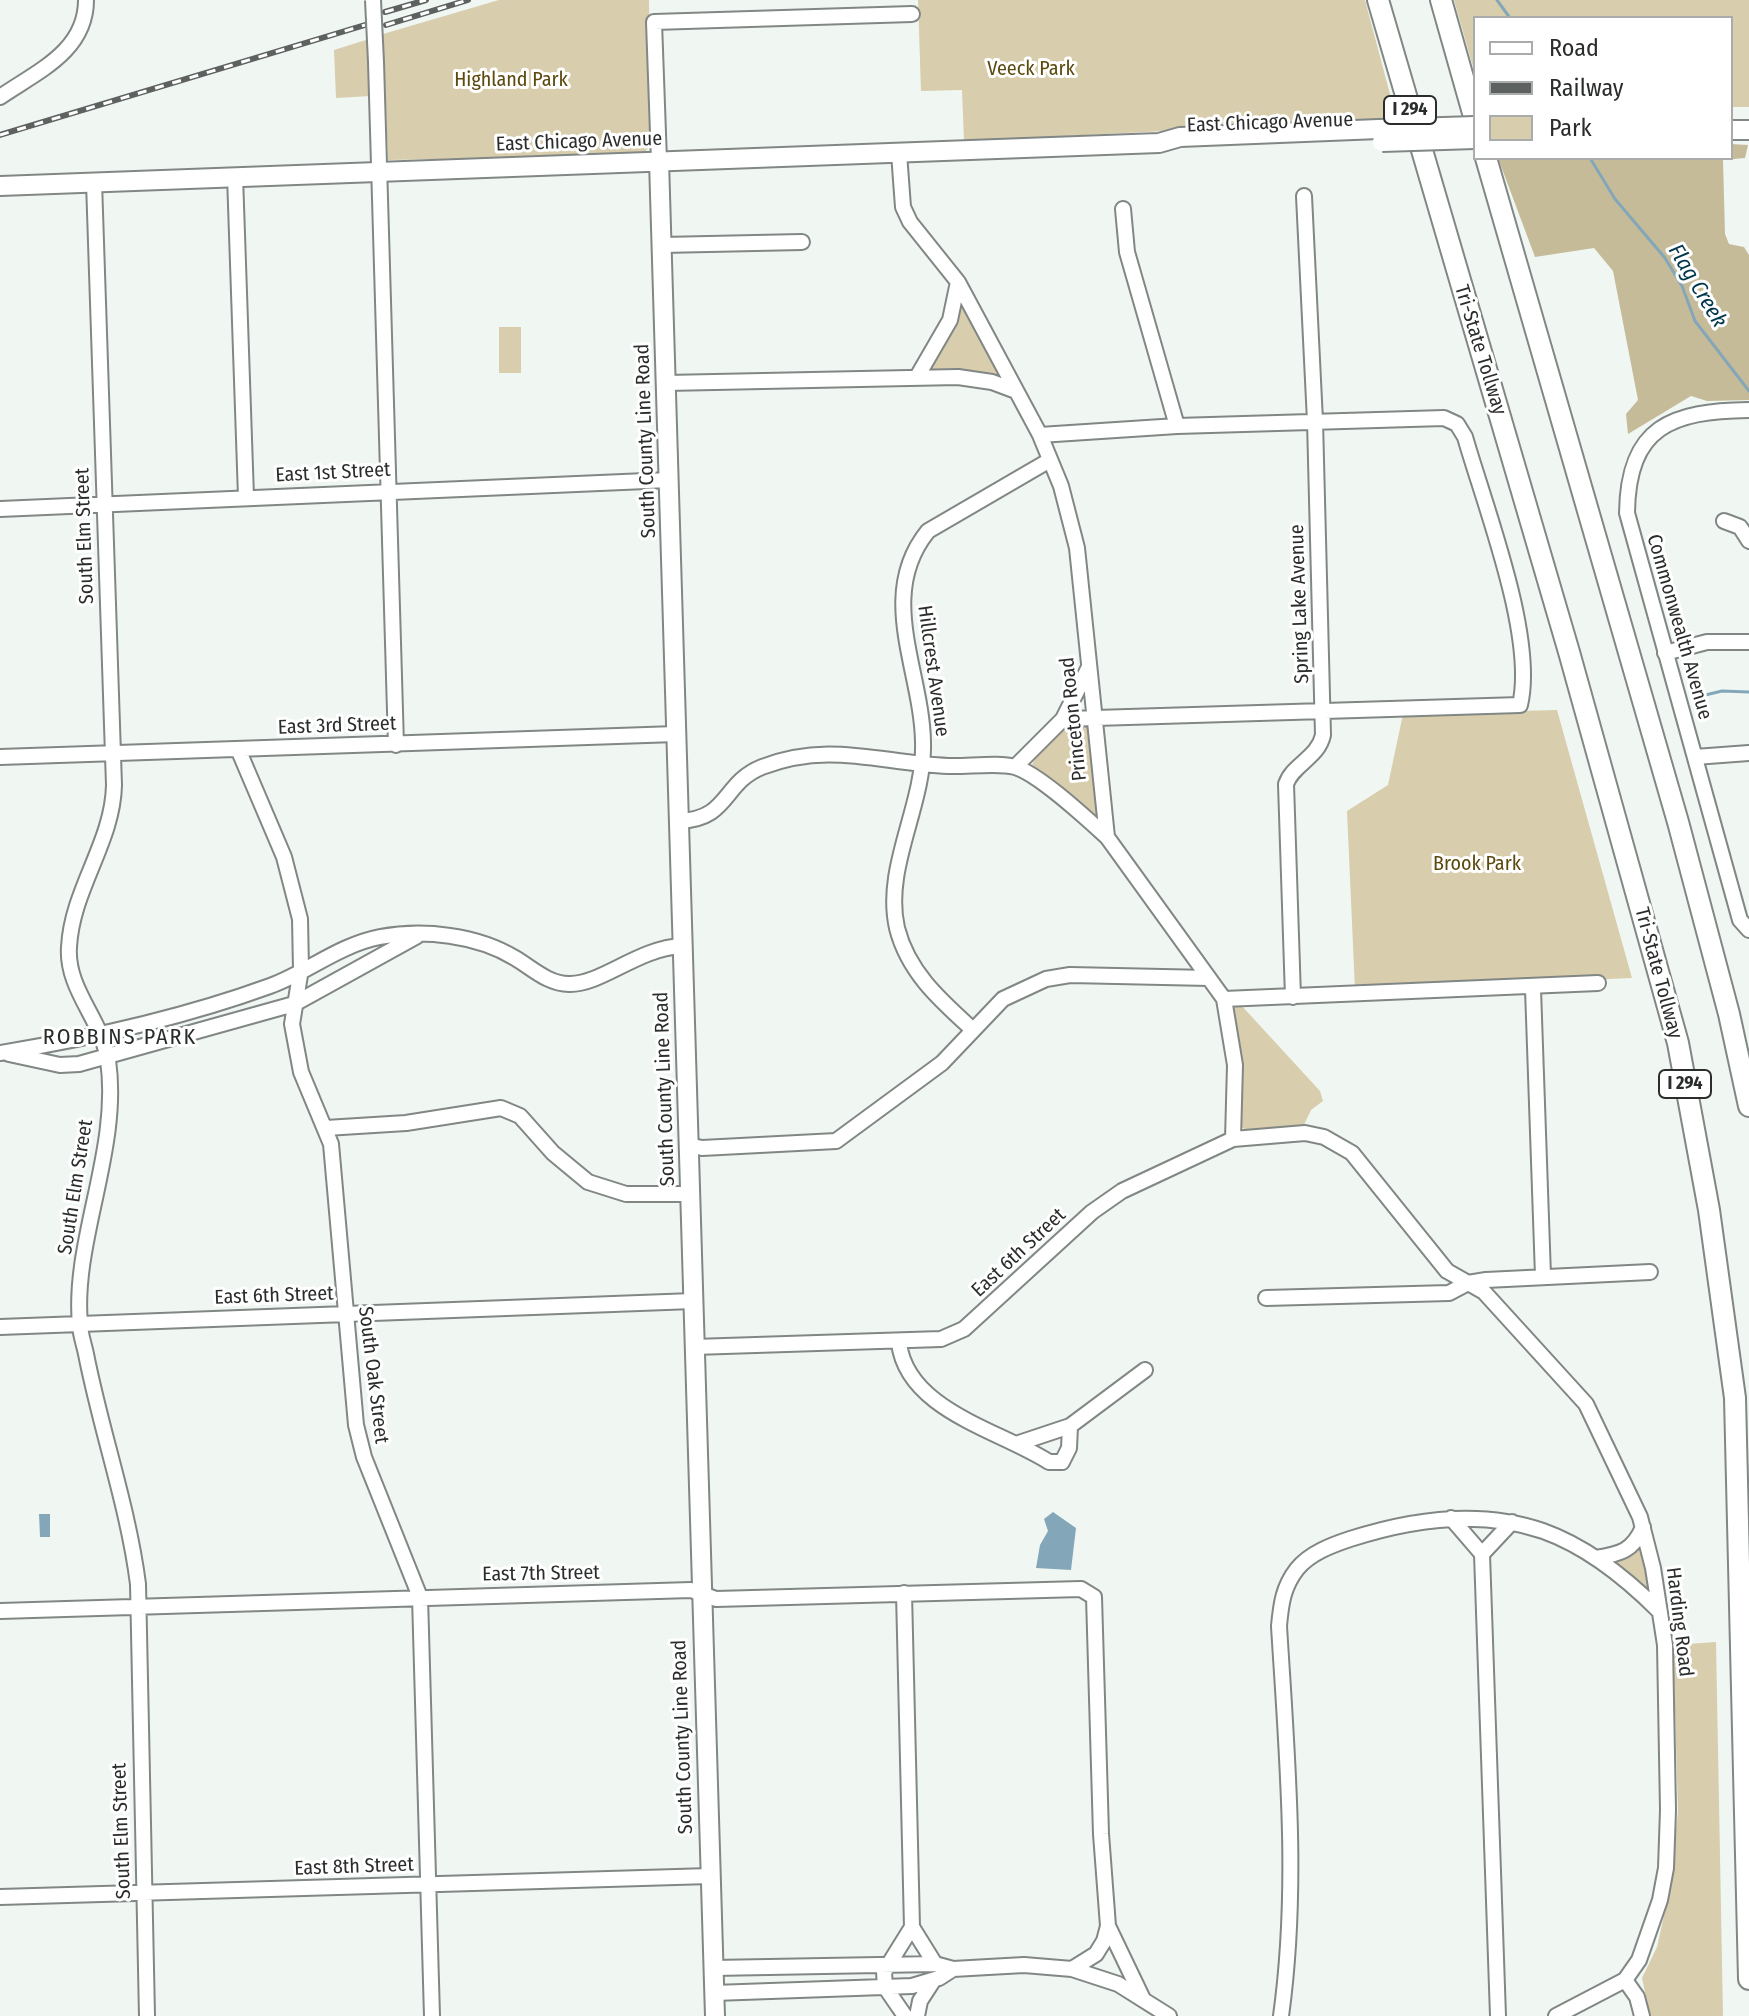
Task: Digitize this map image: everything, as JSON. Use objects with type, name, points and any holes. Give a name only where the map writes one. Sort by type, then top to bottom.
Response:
[{"type":"highway","name":"Tri-State Tollway","points":[[1378,0],[1569,652],[1683,1073],[1709,1210],[1735,1398],[1749,1979]]},
{"type":"highway","points":[[1441,0],[1473,116]]},
{"type":"highway","name":"I 294","points":[[1487,160],[1678,822],[1729,1014],[1749,1106]]},
{"type":"main road","points":[[1380,136],[1473,123]]},
{"type":"main road","points":[[1380,136],[1473,139]]},
{"type":"main road","name":"East Chicago Avenue","points":[[0,186],[1159,143],[1180,137],[1380,136]]},
{"type":"main road","name":"South County Line Road","points":[[659,161],[715,2016]]},
{"type":"street","points":[[0,97],[75,42],[85,23],[86,0]]},
{"type":"street","points":[[373,0],[396,745]]},
{"type":"street","points":[[659,161],[654,22],[912,14]]},
{"type":"street","name":"Princeton Road","points":[[899,153],[903,207],[910,222],[958,282],[1040,435],[1050,460],[1077,548],[1107,837],[1224,999],[1235,1065],[1233,1139]]},
{"type":"street","points":[[235,176],[246,497]]},
{"type":"street","name":"South Elm Street","points":[[94,182],[112,810],[82,893],[69,946],[72,976],[108,1059],[104,1157],[85,1258],[79,1324],[98,1414],[128,1525],[138,1584],[147,2016]]},
{"type":"street","name":"Spring Lake Avenue","points":[[1293,997],[1286,784],[1321,744],[1323,711],[1315,421],[1304,196]]},
{"type":"street","points":[[1123,209],[1127,252],[1177,426]]},
{"type":"street","points":[[662,245],[802,242]]},
{"type":"street","points":[[917,377],[950,320],[958,282]]},
{"type":"street","points":[[666,383],[958,377],[992,382],[1016,391]]},
{"type":"street","name":"Commonwealth Avenue","points":[[1749,410],[1701,410],[1674,420],[1651,434],[1627,482],[1627,513],[1665,653],[1740,920],[1749,930]]},
{"type":"street","points":[[1040,435],[1177,426],[1444,418],[1457,424],[1465,437],[1523,642],[1524,686],[1520,705],[1063,719]]},
{"type":"street","name":"Hillcrest Avenue","points":[[972,1029],[924,982],[910,962],[896,925],[895,882],[916,807],[922,765],[922,721],[903,618],[907,570],[917,545],[928,531],[964,507],[1050,460]]},
{"type":"street","name":"East 1st Street","points":[[0,509],[669,480]]},
{"type":"street","points":[[1724,521],[1740,527],[1749,541]]},
{"type":"street","points":[[1665,653],[1707,642],[1749,642]]},
{"type":"street","points":[[1015,767],[1063,719],[1088,669]]},
{"type":"street","name":"East 3rd Street","points":[[0,757],[676,734]]},
{"type":"street","name":"South Oak Street","points":[[238,749],[291,882],[303,943],[300,993],[294,1004],[292,1024],[309,1098],[331,1144],[351,1395],[364,1457],[420,1597],[432,2016]]},
{"type":"street","points":[[679,821],[706,818],[757,769],[784,759],[843,752],[922,765],[1015,767],[1061,798],[1107,837]]},
{"type":"street","points":[[1695,757],[1749,753]]},
{"type":"street","points":[[2,1053],[60,1065],[108,1059],[294,1004],[421,934]]},
{"type":"street","points":[[2,1053],[101,1037],[211,1006],[271,986],[301,969],[366,941],[421,934],[480,943],[513,956],[548,979],[568,984],[583,982],[647,952],[682,946]]},
{"type":"street","points":[[688,1145],[702,1148],[836,1141],[915,1086],[942,1063],[1003,999],[1046,979],[1070,975],[1209,978]]},
{"type":"street","points":[[1224,999],[1533,989],[1598,983]]},
{"type":"street","points":[[1533,989],[1543,1276]]},
{"type":"street","points":[[326,1128],[406,1123],[501,1108],[520,1116],[553,1153],[588,1182],[626,1194],[690,1194]]},
{"type":"street","name":"East 6th Street","points":[[694,1347],[899,1343],[941,1339],[964,1329],[1092,1212],[1122,1191],[1233,1139],[1305,1133],[1324,1137],[1352,1153],[1447,1271],[1468,1283]]},
{"type":"street","points":[[1266,1298],[1449,1293],[1468,1283],[1543,1276],[1650,1272]]},
{"type":"street","name":"Harding Road","points":[[1468,1283],[1484,1292],[1586,1404],[1614,1456],[1643,1527],[1659,1611],[1668,1693],[1666,1868],[1651,1932],[1639,1960],[1625,1980]]},
{"type":"street","name":"East 6th Street","points":[[0,1327],[693,1301]]},
{"type":"street","points":[[899,1343],[901,1359],[909,1373],[931,1398],[946,1409],[1019,1443],[1049,1462],[1062,1462],[1069,1448],[1070,1426]]},
{"type":"street","points":[[1019,1443],[1070,1426],[1145,1370]]},
{"type":"street","points":[[1451,1518],[1482,1554],[1498,2016]]},
{"type":"street","points":[[1281,2016],[1290,1948],[1292,1843],[1279,1626],[1283,1593],[1298,1567],[1326,1547],[1385,1528],[1451,1518],[1512,1522],[1545,1532],[1596,1558],[1628,1580],[1659,1611]]},
{"type":"street","points":[[1482,1554],[1512,1522]]},
{"type":"street","points":[[1596,1558],[1625,1552],[1633,1547],[1643,1527]]},
{"type":"street","name":"East 7th Street","points":[[0,1611],[691,1590],[716,1599],[1081,1589],[1094,1597],[1101,1834],[1108,1926]]},
{"type":"street","points":[[904,1593],[912,1927],[900,1951],[884,1972],[885,1987],[905,2016]]},
{"type":"street","name":"East 8th Street","points":[[0,1897],[710,1876]]},
{"type":"street","points":[[1072,1969],[1096,1954],[1108,1926]]},
{"type":"street","points":[[1108,1926],[1142,1997]]},
{"type":"street","points":[[912,1927],[935,1964]]},
{"type":"street","points":[[713,1968],[935,1964],[953,1969],[1024,1965],[1072,1969],[1118,1984],[1169,2016]]},
{"type":"street","points":[[714,1993],[885,1987],[933,1981],[953,1969]]},
{"type":"street","points":[[1556,2016],[1625,1980],[1637,1997],[1642,2016]]},
{"type":"street","points":[[917,2016],[920,2001],[933,1981]]},
{"type":"green space","name":"Highland Park","points":[[499,0],[649,0],[651,145],[642,155],[388,160],[383,34]]},
{"type":"green space","name":"Veeck Park","points":[[918,0],[1365,0],[1395,113],[1385,120],[964,141],[962,90],[921,91]]},
{"type":"green space","points":[[1454,0],[1749,0],[1749,107],[1733,107],[1733,16],[1473,16],[1473,67]]},
{"type":"green space","points":[[369,39],[371,96],[336,98],[334,50]]},
{"type":"green space","points":[[963,306],[1002,375],[1000,377],[969,371],[929,370]]},
{"type":"green space","points":[[499,327],[521,327],[521,373],[499,373]]},
{"type":"green space","name":"Brook Park","points":[[1557,710],[1632,978],[1355,990],[1347,811],[1388,785],[1403,714]]},
{"type":"green space","points":[[1086,724],[1099,819],[1032,765],[1036,756],[1062,727]]},
{"type":"green space","points":[[1241,1005],[1320,1091],[1323,1101],[1311,1110],[1302,1129],[1249,1132],[1240,1126],[1235,1045],[1240,1043],[1237,1028],[1232,1029],[1232,1007]]},
{"type":"green space","points":[[1641,1547],[1653,1595],[1614,1563]]},
{"type":"green space","points":[[1716,1642],[1723,2016],[1650,2016],[1642,1978],[1657,1947],[1669,1893],[1678,1811],[1673,1645]]},
{"type":"shaded area","points":[[1733,144],[1748,145],[1745,158],[1733,159]]},
{"type":"shaded area","points":[[1499,160],[1723,160],[1725,234],[1729,244],[1744,247],[1749,255],[1749,400],[1707,401],[1691,396],[1628,434],[1626,414],[1638,400],[1613,271],[1594,248],[1535,257]]},
{"type":"water","points":[[1053,1512],[1076,1528],[1071,1570],[1036,1568],[1040,1545],[1048,1531],[1044,1519]]},
{"type":"water","points":[[39,1514],[50,1514],[50,1537],[40,1537]]},
{"type":"waterway","name":"Flag Creek","points":[[1497,0],[1509,16]]},
{"type":"waterway","name":"Flag Creek","points":[[1591,160],[1615,199],[1665,258],[1682,286],[1695,321],[1749,391]]},
{"type":"waterway","points":[[1697,697],[1722,691],[1749,692]]},
{"type":"railway","points":[[385,12],[426,0]]},
{"type":"railway","points":[[386,25],[468,0]]},
{"type":"railway","points":[[0,135],[365,25]]},
{"type":"district","name":"ROBBINS PARK","points":[[120,1038]]}]
